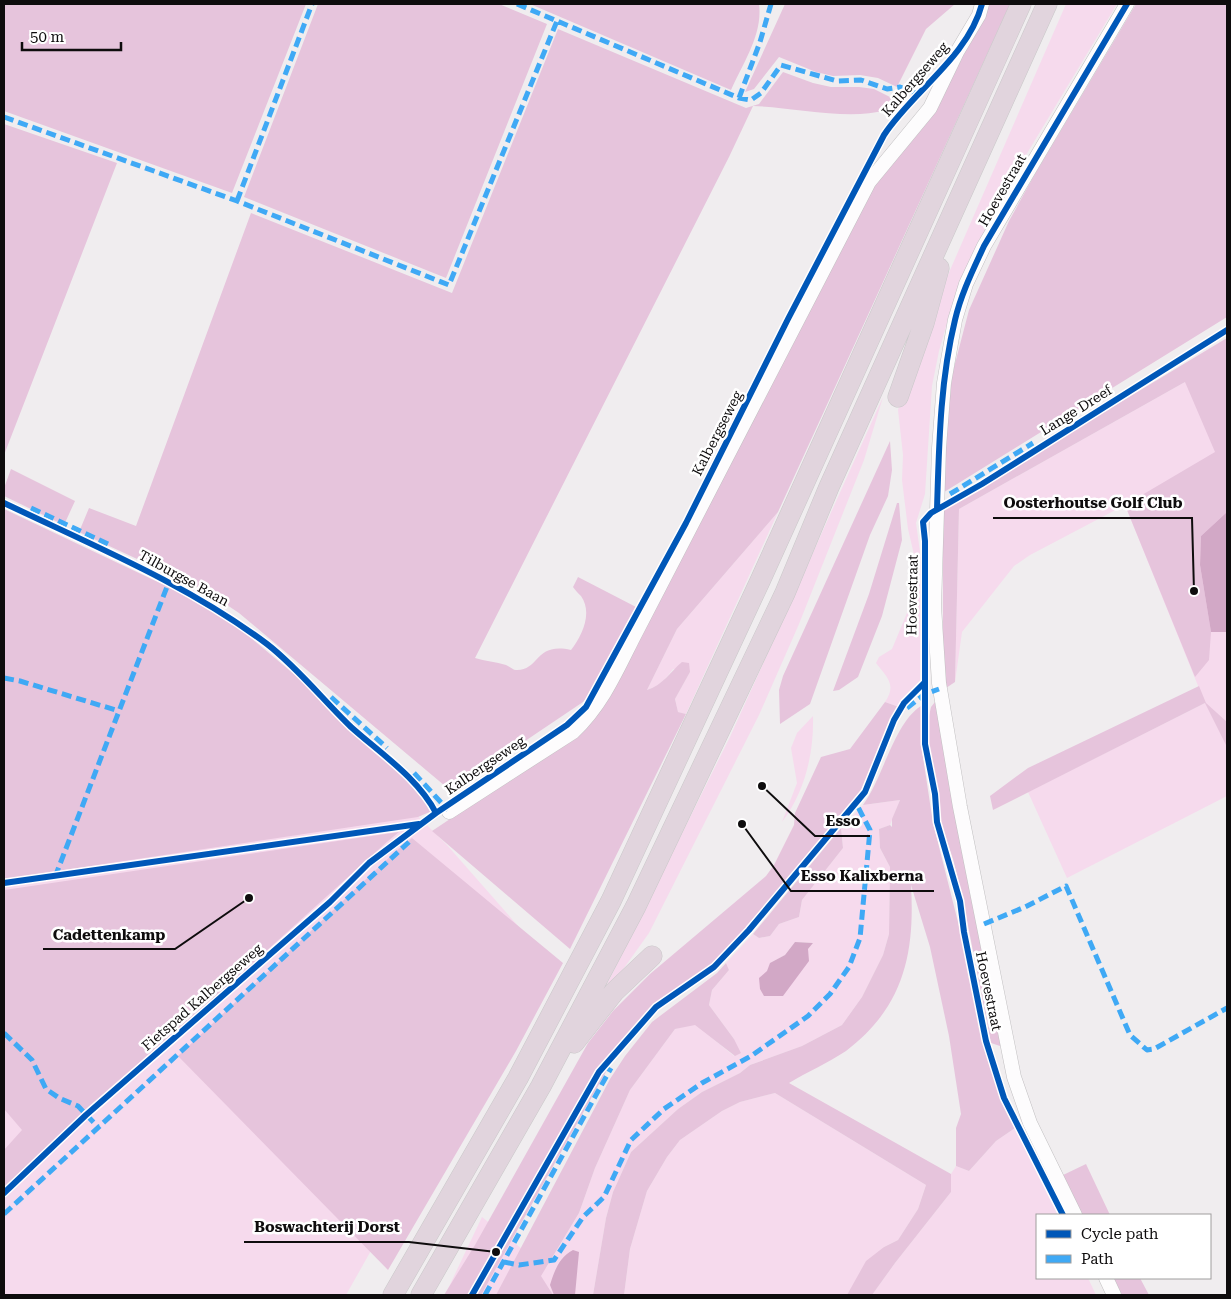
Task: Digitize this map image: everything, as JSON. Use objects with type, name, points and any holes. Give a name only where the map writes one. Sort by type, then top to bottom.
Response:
[{"type":"highway","points":[[393,1295],[518,1078],[611,901],[764,572],[1021,4]]},
{"type":"highway","points":[[421,1295],[541,1086],[636,906],[781,602],[829,487],[1048,4]]},
{"type":"highway","points":[[898,397],[924,323],[952,215]]},
{"type":"highway","points":[[541,1086],[614,992],[652,956]]},
{"type":"street","name":"Kalbergseweg","points":[[449,812],[573,732],[585,721],[609,688],[641,621],[869,182],[930,108],[957,52],[979,15],[982,4]]},
{"type":"street","name":"Hoevestraat","points":[[1075,1214],[1030,1123],[1014,1076],[960,807],[939,689],[934,606],[939,448],[949,351],[955,320],[966,284],[984,246],[1127,4]]},
{"type":"street","points":[[1106,1279],[1114,1295]]},
{"type":"shaded area","points":[[4,4],[306,4],[232,193],[4,111]]},
{"type":"shaded area","points":[[318,4],[499,4],[547,24],[446,278],[244,197]]},
{"type":"shaded area","points":[[530,4],[759,4],[759,15],[758,26],[751,48],[731,90]]},
{"type":"shaded area","points":[[785,4],[955,4],[926,29],[897,87],[878,78],[860,75],[833,76],[816,72],[779,57],[754,89],[745,92]]},
{"type":"shaded area","points":[[981,4],[1010,4],[778,512],[677,629],[647,690],[662,682],[682,662],[689,663],[690,672],[675,699],[678,712],[686,714],[570,949],[432,831],[576,735],[874,184],[926,122]]},
{"type":"shaded area","points":[[1066,4],[1117,4],[1020,165],[980,240],[956,292],[939,351],[932,386],[925,494],[916,523],[922,566],[920,684],[899,707],[885,702],[890,691],[889,681],[876,663],[879,657],[892,649],[907,613],[915,559],[908,529],[902,480],[903,455],[898,410],[944,284]]},
{"type":"shaded area","points":[[1136,4],[1227,4],[1227,317],[941,494],[952,375],[969,310],[1009,221]]},
{"type":"shaded area","points":[[558,29],[746,108],[759,104],[783,72],[813,83],[831,87],[874,89],[892,98],[885,110],[855,114],[753,106],[729,157],[475,658],[506,665],[516,670],[530,666],[550,650],[571,650],[579,638],[586,617],[586,610],[581,596],[573,587],[578,577],[638,608],[598,686],[583,702],[451,791],[239,613],[206,591],[79,532],[89,508],[136,526],[251,213],[452,293]]},
{"type":"shaded area","points":[[4,124],[117,163],[4,455]]},
{"type":"shaded area","points":[[1227,338],[1227,796],[1067,878],[1028,792],[1205,703],[1125,505],[1030,555],[1014,566],[962,632],[955,682],[959,509],[1185,382],[1179,367]]},
{"type":"shaded area","points":[[1227,338],[1227,512],[1201,536],[1200,565],[1211,632],[1209,660],[1195,677],[1125,505],[1215,452],[1185,382],[959,509],[955,682],[943,690],[943,509]]},
{"type":"shaded area","points":[[883,397],[864,460],[799,624],[759,715],[649,933],[594,1010],[730,737]]},
{"type":"shaded area","points":[[890,441],[892,470],[888,496],[870,535],[810,704],[780,724],[779,690],[783,676]]},
{"type":"shaded area","points":[[11,469],[75,501],[64,525],[4,496],[4,488]]},
{"type":"shaded area","points":[[897,503],[899,503],[902,540],[882,616],[858,677],[839,690],[833,691],[869,594]]},
{"type":"shaded area","points":[[4,509],[200,602],[232,622],[376,743],[432,811],[418,817],[4,879]]},
{"type":"shaded area","points":[[778,512],[686,714],[678,712],[675,699],[690,672],[673,669],[662,682],[647,690],[677,629]]},
{"type":"shaded area","points":[[1227,512],[1227,632],[1211,632],[1200,565],[1201,536]]},
{"type":"shaded area","points":[[4,522],[240,640],[447,845],[540,951],[346,1295],[4,1295]]},
{"type":"shaded area","points":[[1199,686],[1206,703],[1227,722],[1227,747],[1205,703],[993,810],[990,796],[1028,768]]},
{"type":"shaded area","points":[[885,702],[899,707],[858,797],[796,868],[718,963],[647,1017],[621,1045],[481,1295],[444,1295],[475,1245],[588,1043],[613,1011],[650,974],[766,876],[774,865],[794,825],[795,813],[821,757],[850,749]]},
{"type":"shaded area","points":[[935,702],[1003,1047],[991,1043],[962,895],[941,823],[938,793],[928,743],[929,716],[931,707]]},
{"type":"shaded area","points":[[921,706],[921,744],[933,823],[962,938],[983,1041],[994,1079],[1015,1128],[996,1141],[969,1171],[956,1166],[956,1128],[961,1114],[949,1036],[930,947],[911,885],[911,933],[902,977],[893,997],[881,1016],[866,1034],[846,1051],[789,1083],[951,1174],[951,1192],[872,1295],[847,1295],[866,1261],[884,1247],[898,1240],[918,1209],[926,1185],[775,1093],[740,1102],[722,1111],[680,1140],[667,1157],[647,1191],[630,1249],[624,1295],[593,1295],[606,1218],[613,1192],[631,1152],[678,1109],[702,1092],[740,1073],[750,1065],[802,1046],[842,1025],[862,997],[883,955],[889,934],[890,867],[880,848],[879,829],[890,825],[892,827],[892,819],[900,800],[863,805],[877,781],[903,725]]},
{"type":"shaded area","points":[[813,716],[812,744],[806,772],[797,798],[782,822],[797,783],[791,748],[797,733]]},
{"type":"shaded area","points":[[900,800],[890,825],[879,829],[880,848],[890,867],[889,934],[883,955],[862,997],[842,1025],[802,1046],[750,1065],[740,1073],[702,1092],[678,1109],[631,1152],[613,1192],[606,1218],[593,1295],[445,1295],[482,1217],[546,1268],[579,1213],[595,1168],[630,1090],[675,1029],[695,1024],[734,1056],[734,1039],[709,1005],[712,990],[729,970],[726,963],[753,934],[759,938],[770,936],[779,924],[799,917],[802,900],[843,848],[841,828],[863,805]],"holes":[[[795,942],[813,943],[808,949],[770,963],[785,955]]]},
{"type":"shaded area","points":[[841,828],[843,848],[802,900],[799,917],[779,924],[770,936],[759,938],[753,934]]},
{"type":"shaded area","points":[[399,832],[4,1188],[4,1150],[22,1130],[4,1109],[4,890]]},
{"type":"shaded area","points":[[412,838],[563,963],[516,1051],[388,1270],[178,1056]]},
{"type":"shaded area","points":[[795,942],[813,943],[808,949],[809,961],[783,996],[764,996],[760,989],[759,978],[767,971],[770,963],[785,955]]},
{"type":"shaded area","points":[[726,963],[729,970],[712,990],[709,1005],[734,1039],[741,1053],[735,1056],[695,1025],[675,1029],[630,1090],[595,1168],[579,1213],[541,1276],[553,1295],[496,1295],[610,1079],[625,1056],[652,1022],[717,973]]},
{"type":"shaded area","points":[[775,1093],[926,1185],[918,1209],[898,1240],[884,1247],[847,1295],[624,1295],[630,1249],[647,1191],[667,1157],[680,1140],[722,1111],[740,1102]]},
{"type":"shaded area","points":[[1015,1128],[1058,1214],[1036,1214],[1036,1279],[1088,1279],[1096,1295],[872,1295],[951,1192],[951,1174],[956,1166],[969,1171],[996,1141]]},
{"type":"shaded area","points":[[1086,1164],[1110,1214],[1081,1214],[1061,1176]]},
{"type":"shaded area","points":[[573,1250],[579,1252],[575,1295],[554,1295],[550,1285],[555,1270],[564,1257]]},
{"type":"shaded area","points":[[1114,1279],[1141,1279],[1149,1295],[1122,1295]]},
{"type":"marked path","points":[[237,201],[312,4]]},
{"type":"marked path","points":[[517,4],[739,98],[751,100],[761,93],[781,65],[837,81],[861,80],[887,89],[900,87],[918,94]]},
{"type":"marked path","points":[[739,98],[760,42],[771,4]]},
{"type":"marked path","points":[[4,117],[237,201],[449,285],[557,21]]},
{"type":"marked path","points":[[950,494],[1033,443]]},
{"type":"marked path","points":[[31,508],[108,544]]},
{"type":"marked path","points":[[55,877],[170,579]]},
{"type":"marked path","points":[[4,678],[20,681],[119,711]]},
{"type":"marked path","points":[[907,708],[925,694],[939,689]]},
{"type":"marked path","points":[[331,697],[387,748]]},
{"type":"marked path","points":[[414,773],[448,810]]},
{"type":"marked path","points":[[504,1262],[519,1265],[554,1260],[583,1217],[604,1197],[631,1140],[664,1109],[702,1083],[751,1056],[808,1016],[830,994],[849,967],[860,938],[870,830],[858,807]]},
{"type":"marked path","points":[[4,1214],[409,842]]},
{"type":"marked path","points":[[984,924],[1025,907],[1066,886],[1130,1035],[1147,1050],[1154,1049],[1227,1008]]},
{"type":"marked path","points":[[4,1033],[32,1060],[46,1089],[59,1098],[78,1106],[98,1127]]},
{"type":"marked path","points":[[485,1295],[611,1068]]},
{"type":"cycle path","name":"Fietspad Kalbergseweg","points":[[4,1193],[86,1115],[330,902],[369,863],[436,813],[567,725],[586,707],[686,523],[788,319],[884,135],[965,41],[975,23],[982,4]]},
{"type":"cycle path","points":[[937,509],[943,390],[950,343],[964,291],[984,246],[1127,4]]},
{"type":"cycle path","name":"Lange Dreef","points":[[1062,1214],[1004,1098],[986,1041],[964,932],[960,901],[937,822],[935,794],[925,744],[925,541],[923,522],[931,513],[982,484],[1227,330]]},
{"type":"cycle path","name":"Tilburgse Baan","points":[[4,503],[172,584],[236,622],[267,644],[300,674],[351,727],[409,777],[436,813]]},
{"type":"cycle path","points":[[472,1295],[599,1072],[656,1007],[714,967],[749,930],[865,792],[894,720],[904,703],[924,683]]},
{"type":"cycle path","points":[[4,883],[419,824]]},
{"type":"place","name":"Oosterhoutse Golf Club","points":[[1194,591]]},
{"type":"place","name":"Esso","points":[[762,786]]},
{"type":"place","name":"Esso Kalixberna","points":[[742,824]]},
{"type":"place","name":"Cadettenkamp","points":[[249,898]]},
{"type":"place","name":"Boswachterij Dorst","points":[[496,1252]]}]
